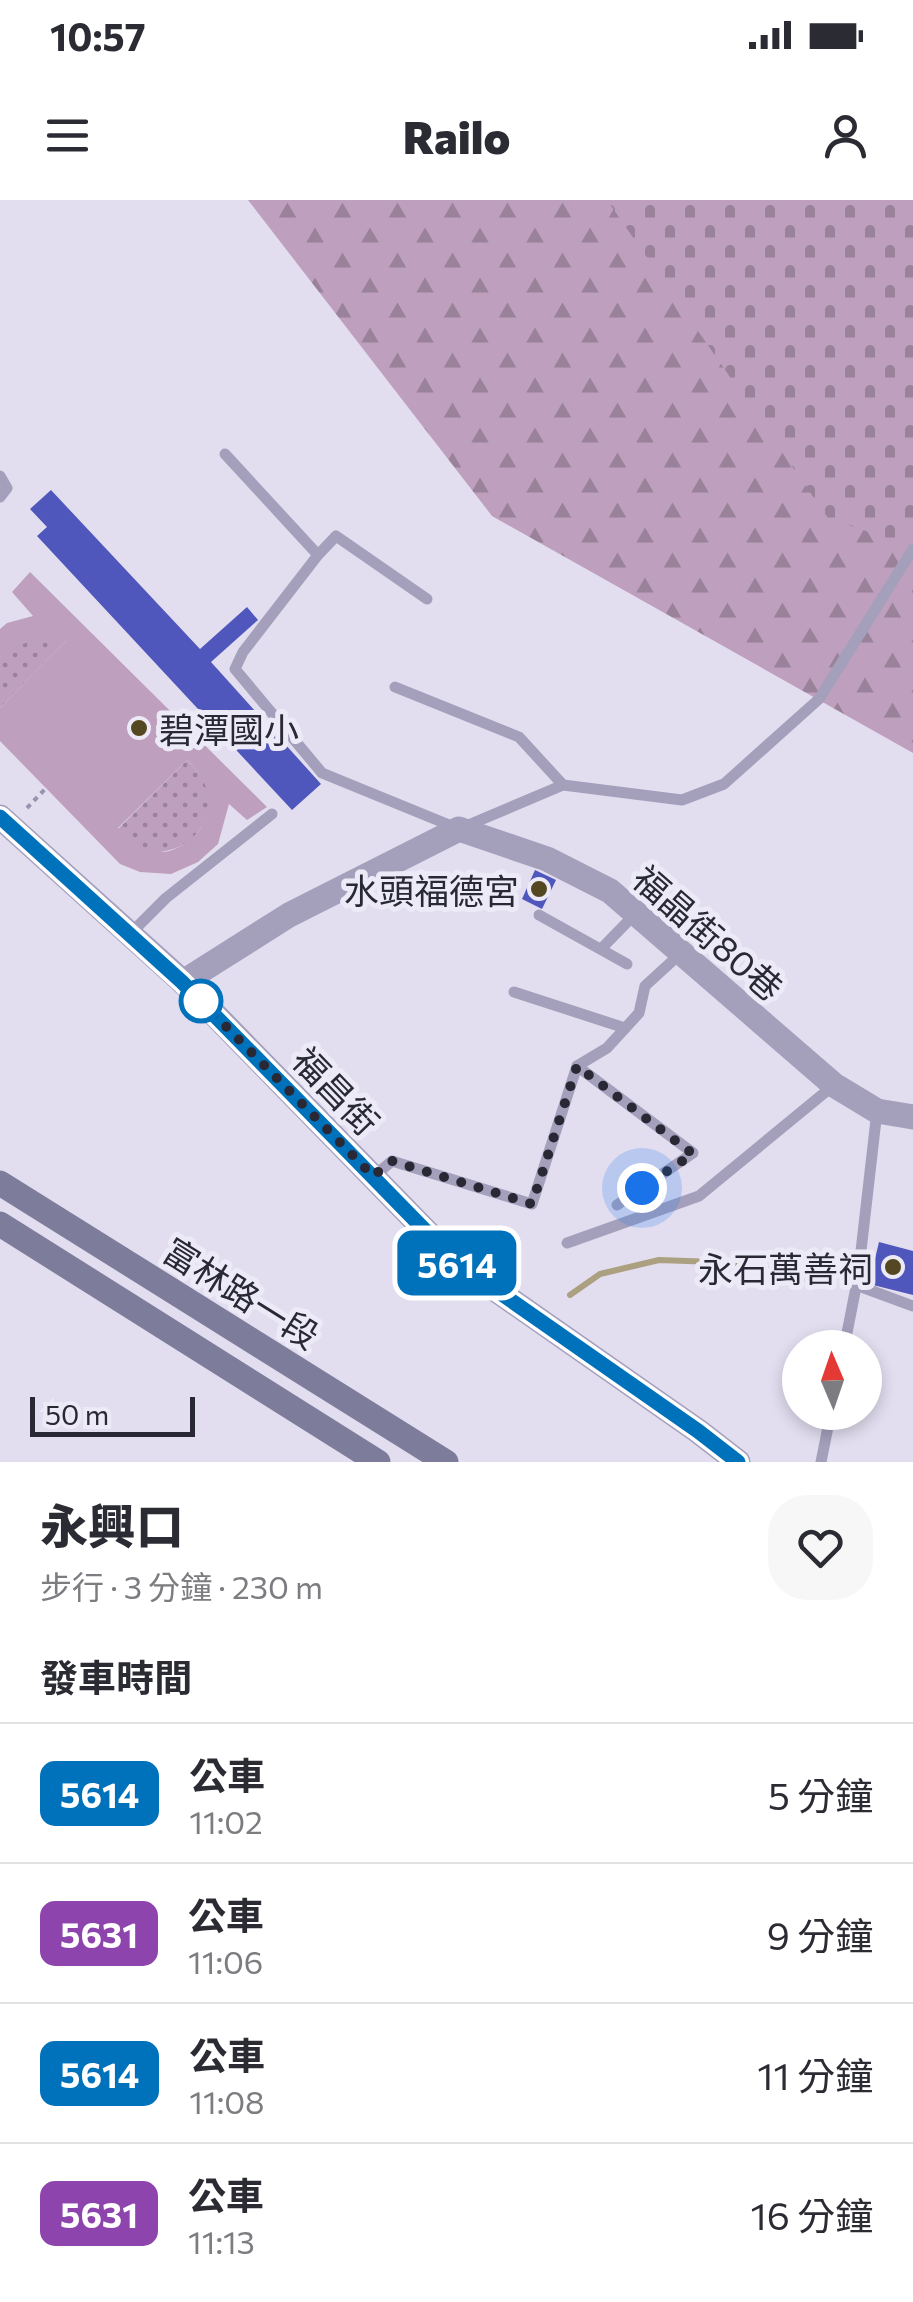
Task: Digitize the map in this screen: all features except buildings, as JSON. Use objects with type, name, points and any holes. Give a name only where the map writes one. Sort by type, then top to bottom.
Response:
[{"type":"main road","name":"富林路一段","points":[[0,1183],[446,1462]]},
{"type":"main road","name":"富林路一段","points":[[0,1224],[378,1462]]},
{"type":"street","name":"福昌街","points":[[0,817],[182,982],[456,1262],[738,1462]]},
{"type":"street","name":"福晶街80巷","points":[[459,829],[547,858],[610,890],[834,1086],[877,1111],[913,1117]]},
{"type":"street","points":[[182,982],[289,914],[459,829]]},
{"type":"lane","points":[[225,454],[318,555]]},
{"type":"lane","points":[[0,476],[6,488],[0,497]]},
{"type":"lane","points":[[427,599],[336,536],[242,652],[236,669],[322,774],[459,829],[563,785],[682,800],[724,784],[819,699],[913,549]]},
{"type":"lane","points":[[394,687],[519,738],[563,785]]},
{"type":"lane","points":[[130,934],[166,898],[272,814]]},
{"type":"lane","points":[[602,948],[636,913]]},
{"type":"lane","points":[[539,915],[628,964]]},
{"type":"lane","points":[[373,1176],[392,1161],[532,1204],[577,1066],[607,1048],[638,1013],[645,986],[681,953]]},
{"type":"lane","points":[[514,992],[625,1028]]},
{"type":"lane","points":[[577,1066],[693,1154],[617,1204]]},
{"type":"lane","points":[[567,1244],[699,1196],[834,1086]]},
{"type":"lane","points":[[847,1330],[877,1111]]},
{"type":"lane","points":[[856,1286],[913,1306]]},
{"type":"lane","points":[[821,1462],[827,1430]]},
{"type":"path","points":[[27,808],[46,788]]},
{"type":"green space","points":[[248,200],[913,200],[913,753],[492,516]]},
{"type":"green space","points":[[607,200],[913,200],[913,547],[828,518]]},
{"type":"green space","points":[[30,572],[267,807],[247,820],[229,804],[218,844],[198,862],[171,874],[140,872],[120,864],[0,741],[0,708],[66,641],[32,641],[0,658],[0,629],[7,623],[33,616],[12,592]],"holes":[[[187,760],[208,794],[204,823],[182,845],[168,851],[139,849],[118,828]]]},
{"type":"green space","points":[[44,637],[67,640],[0,708],[0,658],[19,643]]},
{"type":"green space","points":[[187,760],[208,789],[210,801],[204,824],[177,848],[141,850],[118,829]]},
{"type":"waterway","points":[[570,1295],[600,1274],[659,1260],[743,1263],[817,1282]]},
{"type":"bus line","name":"5614","points":[[0,817],[182,982],[456,1262],[738,1462]]},
{"type":"place","name":"碧潭國小","points":[[139,728]]},
{"type":"place","name":"水頭福德宮","points":[[539,889]]},
{"type":"place","name":"永石萬善祠","points":[[893,1267]]},
{"type":"route","points":[[201,1001],[373,1176],[392,1161],[532,1204],[577,1066],[693,1154],[642,1188]]}]
